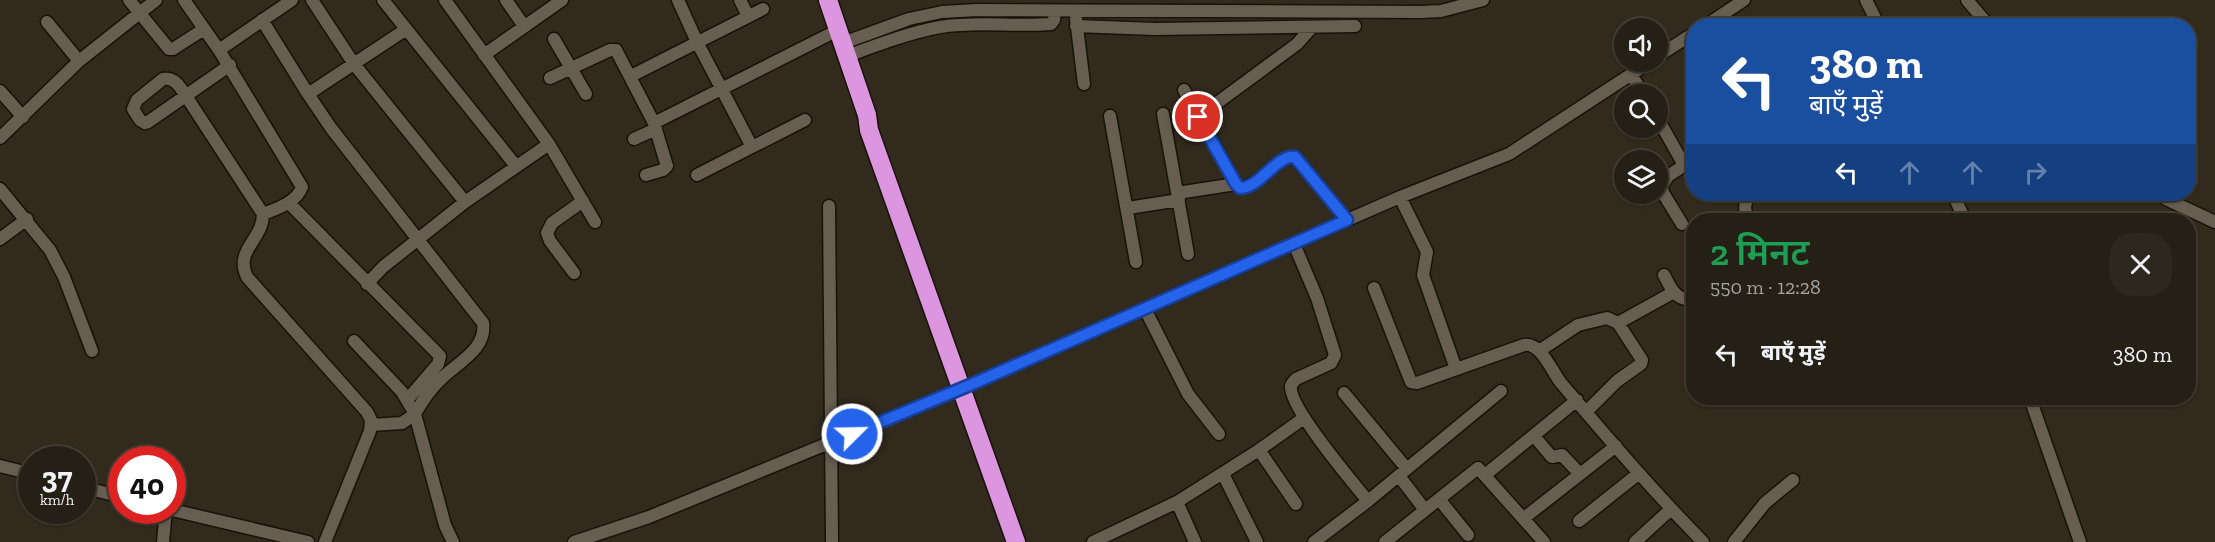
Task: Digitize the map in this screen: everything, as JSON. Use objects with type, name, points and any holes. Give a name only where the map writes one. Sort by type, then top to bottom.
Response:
[{"type":"highway","points":[[828,0],[867,115],[869,130],[1026,542]]},
{"type":"highway","points":[[965,386],[1016,542]]},
{"type":"street","points":[[129,0],[169,49],[173,49],[204,29]]},
{"type":"street","points":[[0,138],[79,61],[156,0]]},
{"type":"street","points":[[183,0],[230,65],[302,187],[301,192],[289,203],[263,214]]},
{"type":"street","points":[[219,50],[292,0]]},
{"type":"street","points":[[312,0],[354,64],[465,202]]},
{"type":"street","points":[[383,0],[516,166]]},
{"type":"street","points":[[445,0],[549,144],[595,222]]},
{"type":"street","points":[[506,0],[524,26]]},
{"type":"street","points":[[484,55],[562,0]]},
{"type":"street","points":[[678,0],[697,42],[752,147]]},
{"type":"street","points":[[740,0],[748,16]]},
{"type":"street","points":[[1379,0],[1385,13]]},
{"type":"street","points":[[634,139],[723,89],[909,19],[942,12],[1075,11],[1120,6],[1320,6],[1385,13],[1441,11],[1483,0]]},
{"type":"street","points":[[1719,18],[1744,0]]},
{"type":"street","points":[[1866,0],[1875,18]]},
{"type":"street","points":[[1967,0],[1982,18]]},
{"type":"street","points":[[631,76],[763,9]]},
{"type":"street","points":[[1075,11],[1084,84]]},
{"type":"street","points":[[262,20],[331,128],[483,323],[484,331],[475,349],[442,378],[421,403],[415,414],[402,423],[371,425]]},
{"type":"street","points":[[47,22],[79,61]]},
{"type":"street","points":[[1076,26],[1155,29],[1355,26]]},
{"type":"street","points":[[1198,117],[1297,44],[1312,27]]},
{"type":"street","points":[[308,94],[405,30]]},
{"type":"street","points":[[1668,50],[1686,38]]},
{"type":"street","points":[[554,39],[586,94]]},
{"type":"street","points":[[550,78],[614,49],[617,52],[655,126],[667,166],[663,170],[646,175]]},
{"type":"street","points":[[230,65],[186,96],[263,214],[261,229],[243,259],[242,267],[247,277],[367,411],[371,425],[325,542]]},
{"type":"street","points":[[574,542],[649,517],[965,386],[1400,197],[1509,154],[1634,72]]},
{"type":"street","points":[[1631,74],[1637,84]]},
{"type":"street","points":[[1184,90],[1240,188],[1250,185],[1287,158],[1295,157],[1347,220]]},
{"type":"street","points":[[0,91],[23,117]]},
{"type":"street","points":[[1163,114],[1188,254]]},
{"type":"street","points":[[1110,116],[1136,262]]},
{"type":"street","points":[[697,175],[805,120]]},
{"type":"street","points":[[1668,133],[1686,158]]},
{"type":"street","points":[[367,284],[383,267],[465,202],[549,144]]},
{"type":"street","points":[[1682,224],[1663,193],[1662,186],[1664,180],[1686,164]]},
{"type":"street","points":[[1128,208],[1236,184]]},
{"type":"street","points":[[0,189],[27,219],[50,250],[60,268],[92,351]]},
{"type":"street","points":[[1400,197],[1426,252],[1423,274],[1456,369]]},
{"type":"street","points":[[574,273],[550,241],[547,232],[552,224],[583,201]]},
{"type":"street","points":[[2170,201],[2196,213]]},
{"type":"street","points":[[289,203],[440,356],[438,364],[408,399]]},
{"type":"street","points":[[830,206],[832,542]]},
{"type":"street","points":[[2196,213],[2215,222]]},
{"type":"street","points":[[0,239],[27,219]]},
{"type":"street","points":[[1294,243],[1317,298],[1335,355],[1330,363],[1296,379],[1292,391],[1304,418],[1334,460],[1368,501]]},
{"type":"street","points":[[1664,274],[1674,292],[1686,299]]},
{"type":"street","points":[[1374,288],[1408,380],[1413,384],[1524,345],[1533,346],[1638,474],[1702,542]]},
{"type":"street","points":[[1618,323],[1674,292]]},
{"type":"street","points":[[1145,309],[1188,394],[1219,434]]},
{"type":"street","points":[[1539,351],[1586,322],[1607,318],[1618,323],[1642,360],[1641,364],[1617,381],[1587,411]]},
{"type":"street","points":[[354,341],[408,399],[415,414],[445,525],[453,542]]},
{"type":"street","points":[[1314,542],[1403,473],[1501,391]]},
{"type":"street","points":[[1344,393],[1403,473],[1425,510]]},
{"type":"street","points":[[1485,475],[1577,400]]},
{"type":"street","points":[[2032,405],[2080,542]]},
{"type":"street","points":[[1093,542],[1109,538],[1177,502],[1223,474],[1304,418]]},
{"type":"street","points":[[1533,436],[1552,457],[1562,455],[1580,474]]},
{"type":"street","points":[[1524,518],[1616,446]]},
{"type":"street","points":[[1259,450],[1296,504]]},
{"type":"street","points":[[0,466],[18,470]]},
{"type":"street","points":[[1385,542],[1400,538],[1425,510],[1475,470],[1480,469],[1544,542]]},
{"type":"street","points":[[1223,474],[1257,542]]},
{"type":"street","points":[[1579,521],[1638,474]]},
{"type":"street","points":[[1734,542],[1765,503],[1793,480]]},
{"type":"street","points":[[1439,499],[1468,535]]},
{"type":"street","points":[[1177,502],[1195,542]]},
{"type":"street","points":[[1635,542],[1671,509]]},
{"type":"street","points":[[186,513],[308,542]]},
{"type":"street","points":[[163,542],[165,524]]},
{"type":"route","points":[[852,434],[970,385],[1347,220],[1295,157],[1287,158],[1250,185],[1240,188],[1198,117]]}]
